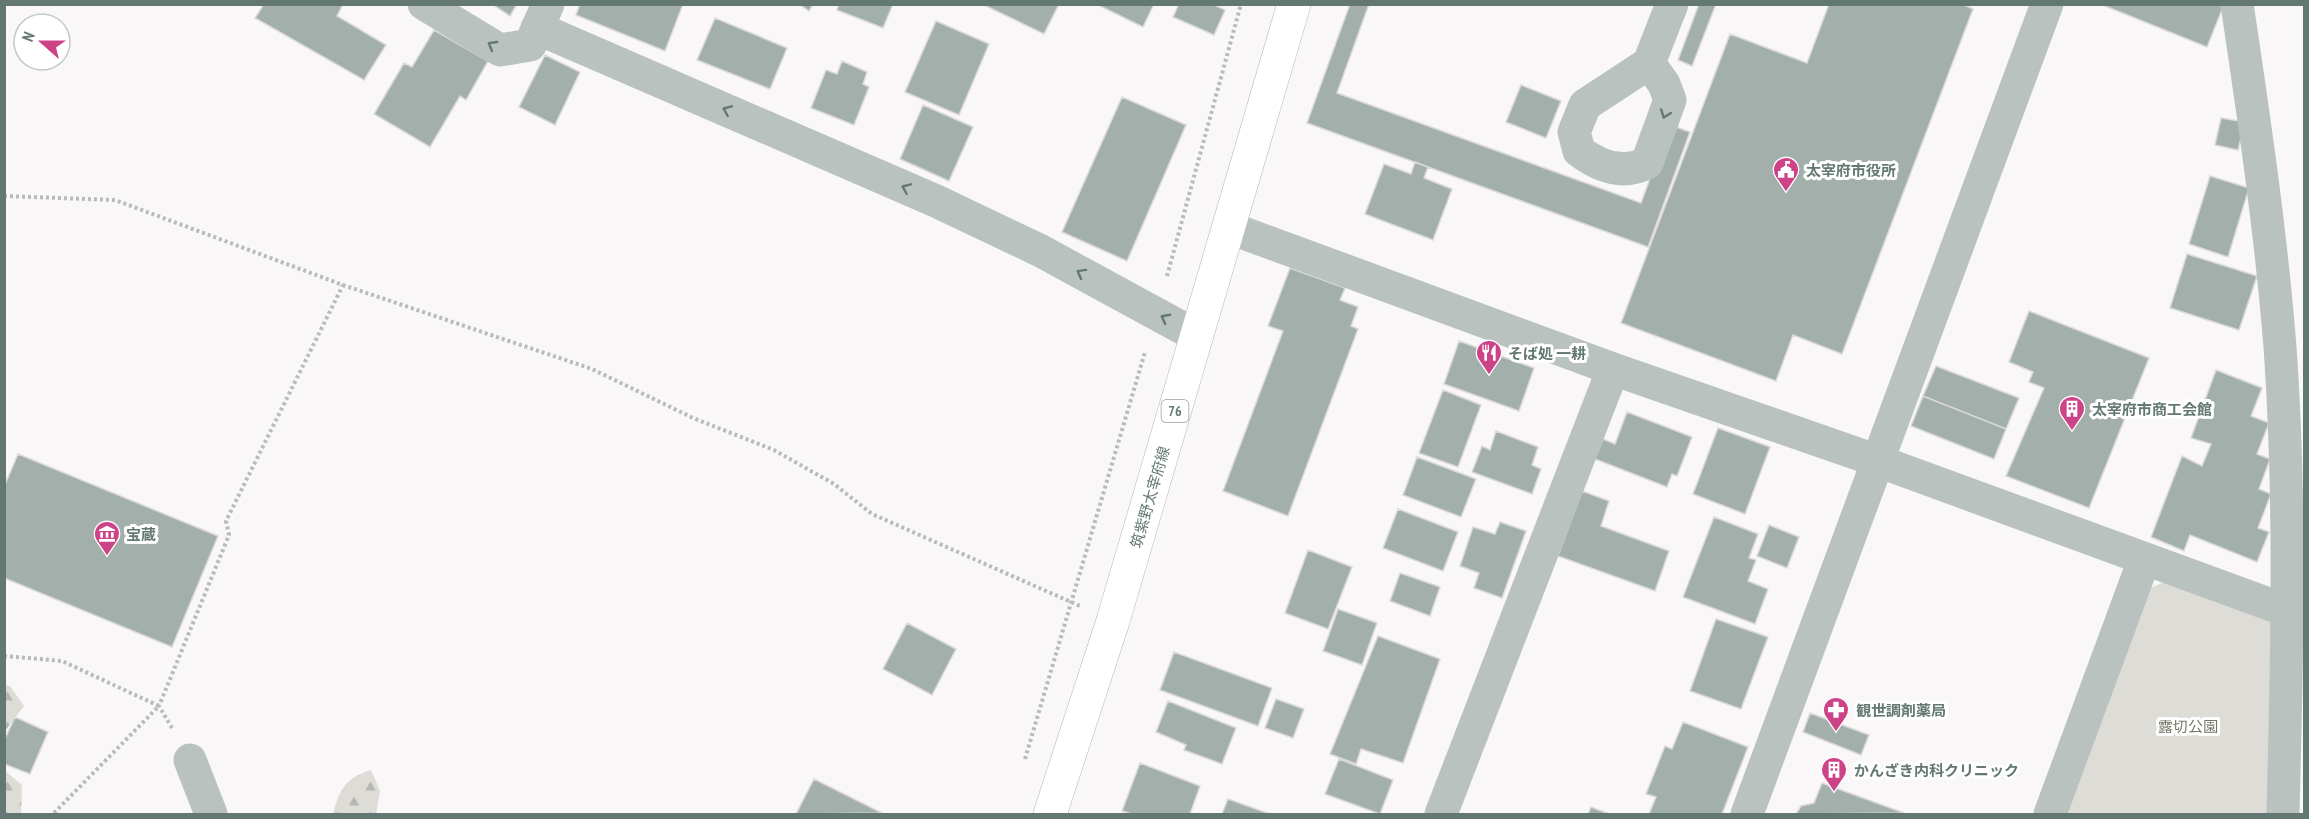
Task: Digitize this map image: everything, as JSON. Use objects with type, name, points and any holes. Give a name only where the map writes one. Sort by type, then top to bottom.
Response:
[{"type":"main road","name":"筑紫野太宰府線","points":[[1050,814],[1113,621],[1294,4]]},
{"type":"street","points":[[424,4],[500,50],[530,45],[543,16],[1041,251],[1197,336]]},
{"type":"street","points":[[1649,63],[1672,4]]},
{"type":"street","points":[[1747,814],[2047,4]]},
{"type":"street","points":[[2237,4],[2254,117],[2280,347],[2288,611],[2283,814]]},
{"type":"street","points":[[1230,228],[1613,369],[1878,461],[2288,611]]},
{"type":"street","points":[[1441,814],[1613,369]]},
{"type":"street","points":[[2050,814],[2144,560]]},
{"type":"street","points":[[190,760],[211,814]]},
{"type":"path","points":[[1024,760],[1070,602],[1145,307],[1241,4]]},
{"type":"path","points":[[4,196],[116,200],[343,285],[592,369],[693,418],[774,450],[834,484],[872,514],[1113,621]]},
{"type":"path","points":[[53,814],[159,706],[229,535],[226,522],[343,285]]},
{"type":"path","points":[[4,656],[62,660],[159,706]]},
{"type":"green space","name":"露切公園","points":[[2168,580],[2281,621],[2271,814],[2065,814],[2144,591]]},
{"type":"green space","points":[[5,685],[10,686],[24,706],[5,731]]},
{"type":"green space","points":[[4,770],[22,785],[21,814],[5,814]]},
{"type":"green space","points":[[371,770],[380,791],[376,814],[333,814],[341,791],[349,781]]},
{"type":"building","points":[[264,4],[343,4],[337,16],[386,45],[364,80],[255,18]]},
{"type":"building","points":[[492,4],[517,4],[510,16]]},
{"type":"building","points":[[580,4],[683,4],[665,51],[576,15]]},
{"type":"building","points":[[799,4],[813,4],[809,11]]},
{"type":"building","points":[[839,4],[893,4],[883,28],[837,10]]},
{"type":"building","points":[[982,4],[1059,4],[1044,34]]},
{"type":"building","points":[[1096,4],[1154,4],[1143,27]]},
{"type":"building","points":[[1179,4],[1212,4],[1225,10],[1214,35],[1173,17]]},
{"type":"building","points":[[1350,4],[1369,4],[1337,93],[1641,203],[1670,125],[1690,132],[1648,247],[1307,123]]},
{"type":"building","points":[[1699,4],[1716,4],[1692,66],[1678,60]]},
{"type":"building","name":"太宰府市役所","points":[[1829,4],[1962,4],[1973,9],[1842,354],[1793,335],[1776,381],[1621,323],[1730,34],[1807,63]]},
{"type":"building","points":[[2100,4],[2218,4],[2223,7],[2207,47]]},
{"type":"building","points":[[715,18],[787,48],[770,89],[697,60]]},
{"type":"building","points":[[936,21],[989,44],[959,115],[905,92]]},
{"type":"building","points":[[434,30],[488,61],[466,100],[460,96],[430,147],[374,114],[404,63],[412,67]]},
{"type":"building","points":[[545,55],[580,72],[555,125],[519,107]]},
{"type":"building","points":[[842,61],[867,72],[863,84],[869,87],[854,125],[811,108],[826,70],[837,74]]},
{"type":"building","points":[[1521,85],[1561,101],[1546,138],[1506,122]]},
{"type":"building","points":[[1122,97],[1186,125],[1127,261],[1062,232]]},
{"type":"building","points":[[923,105],[973,127],[949,181],[900,159]]},
{"type":"building","points":[[2221,118],[2245,122],[2238,150],[2215,145]]},
{"type":"building","points":[[1415,162],[1428,167],[1424,178],[1452,189],[1433,240],[1365,214],[1384,164],[1411,174]]},
{"type":"building","points":[[2210,176],[2249,188],[2228,257],[2189,244]]},
{"type":"building","points":[[2187,254],[2257,276],[2239,330],[2170,308]]},
{"type":"building","points":[[1290,268],[1345,288],[1340,300],[1358,307],[1351,326],[1358,329],[1288,516],[1223,491],[1283,331],[1268,326]]},
{"type":"building","name":"太宰府市商工会館","points":[[2029,311],[2149,358],[2089,508],[2006,476],[2044,388],[2029,382],[2033,372],[2009,362]]},
{"type":"building","name":"そば処 一耕","points":[[1459,341],[1534,368],[1519,411],[1444,384]]},
{"type":"building","points":[[1936,366],[2019,398],[2006,429],[1923,396]]},
{"type":"building","points":[[2216,370],[2262,388],[2251,416],[2269,423],[2257,454],[2270,459],[2259,489],[2271,494],[2258,528],[2269,532],[2257,562],[2190,535],[2184,551],[2151,537],[2182,456],[2202,466],[2211,444],[2191,438]]},
{"type":"building","points":[[1443,390],[1481,405],[1458,467],[1419,453]]},
{"type":"building","points":[[1923,396],[2006,429],[1994,459],[1911,426]]},
{"type":"building","points":[[1627,412],[1692,437],[1677,476],[1672,474],[1667,487],[1595,459],[1603,439],[1615,444]]},
{"type":"building","points":[[1718,428],[1770,447],[1745,514],[1693,494]]},
{"type":"building","points":[[1496,431],[1538,447],[1532,465],[1541,469],[1532,494],[1472,472],[1482,446],[1490,450]]},
{"type":"building","name":"宝蔵","points":[[18,454],[218,536],[172,647],[4,578],[4,487]]},
{"type":"building","points":[[1417,457],[1476,479],[1461,517],[1403,495]]},
{"type":"building","points":[[1582,491],[1609,501],[1601,526],[1669,551],[1655,591],[1558,556]]},
{"type":"building","points":[[1398,509],[1458,532],[1443,571],[1383,548]]},
{"type":"building","points":[[1714,517],[1758,534],[1749,558],[1756,560],[1748,581],[1768,589],[1755,624],[1683,597]]},
{"type":"building","points":[[1500,522],[1526,531],[1502,598],[1474,588],[1479,573],[1460,566],[1473,527],[1495,534]]},
{"type":"building","points":[[1769,525],[1799,537],[1787,568],[1757,556]]},
{"type":"building","points":[[1308,550],[1352,567],[1328,629],[1285,613]]},
{"type":"building","points":[[1400,573],[1440,587],[1430,616],[1390,601]]},
{"type":"building","points":[[1338,609],[1377,623],[1362,665],[1323,651]]},
{"type":"building","points":[[1716,619],[1768,637],[1741,709],[1690,691]]},
{"type":"building","points":[[907,623],[956,649],[932,695],[883,669]]},
{"type":"building","points":[[1378,636],[1440,659],[1403,763],[1361,749],[1356,764],[1330,754]]},
{"type":"building","points":[[1174,652],[1272,688],[1258,726],[1160,690]]},
{"type":"building","points":[[1276,699],[1304,709],[1293,738],[1265,728]]},
{"type":"building","points":[[1168,701],[1236,728],[1222,764],[1184,750],[1186,745],[1156,732]]},
{"type":"building","name":"観世調剤薬局","points":[[1810,713],[1869,735],[1861,755],[1803,732]]},
{"type":"building","points":[[15,717],[48,732],[30,774],[4,764],[4,741]]},
{"type":"building","points":[[1683,722],[1748,747],[1722,814],[1649,814],[1656,797],[1646,794],[1665,746],[1672,749]]},
{"type":"building","points":[[1339,759],[1393,780],[1380,814],[1325,794]]},
{"type":"building","points":[[1140,763],[1200,786],[1190,814],[1132,814],[1122,811]]},
{"type":"building","points":[[814,779],[882,813],[796,814]]},
{"type":"building","name":"かんざき内科クリニック","points":[[1822,783],[1904,813],[1796,814],[1801,806],[1814,803]]},
{"type":"building","points":[[1228,799],[1270,814],[1222,814]]},
{"type":"building","points":[[1591,807],[1609,814],[1588,814]]},
{"type":"place","name":"太宰府市役所","points":[[1786,193]]},
{"type":"place","name":"そば処 一耕","points":[[1489,376]]},
{"type":"place","name":"太宰府市商工会館","points":[[2072,432]]},
{"type":"place","name":"宝蔵","points":[[107,557]]},
{"type":"place","name":"観世調剤薬局","points":[[1836,733]]},
{"type":"place","name":"かんざき内科クリニック","points":[[1834,793]]}]
